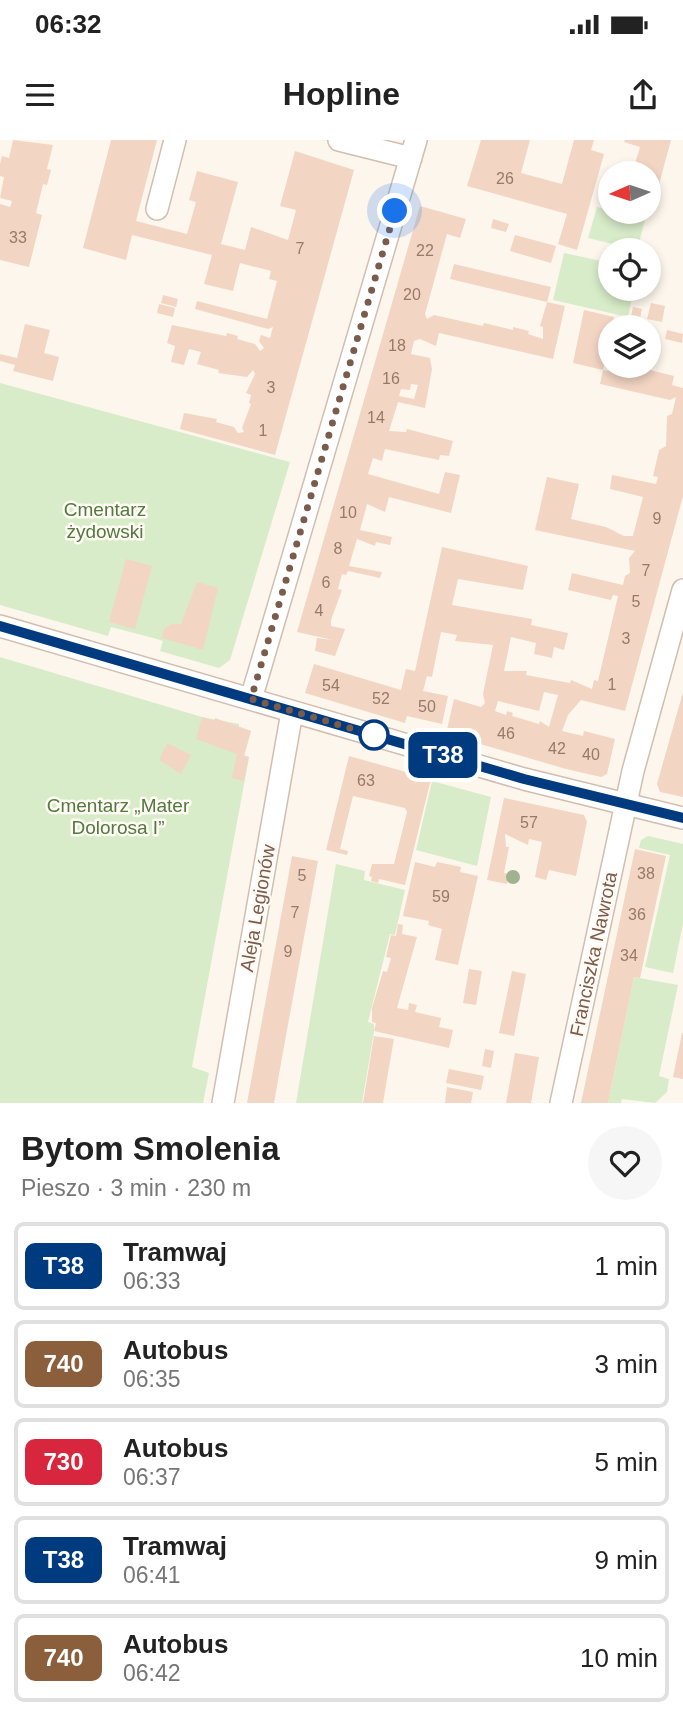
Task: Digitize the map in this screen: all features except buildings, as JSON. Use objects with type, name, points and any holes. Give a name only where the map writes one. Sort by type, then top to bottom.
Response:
[{"type":"street","points":[[157,209],[175,140]]},
{"type":"street","points":[[251,699],[414,149],[340,140]]},
{"type":"street","name":"Franciszka Nawrota","points":[[561,1103],[626,805],[683,590]]},
{"type":"street","points":[[0,626],[292,712],[626,805],[683,818]]},
{"type":"street","name":"Aleja Legionów","points":[[223,1103],[292,712]]},
{"type":"green space","points":[[597,207],[598,224],[644,224],[640,238],[598,238],[598,240],[588,238]]},
{"type":"green space","points":[[564,253],[598,260],[598,301],[631,301],[628,315],[619,315],[553,300]]},
{"type":"green space","name":"Cmentarz żydowski","points":[[0,383],[290,462],[230,660],[219,668],[160,651],[163,641],[157,639],[111,627],[108,636],[0,605]]},
{"type":"green space","name":"Cmentarz „Mater Dolorosa I”","points":[[0,657],[202,717],[239,724],[239,727],[251,731],[244,755],[249,757],[192,1067],[209,1073],[203,1103],[0,1103]]},
{"type":"green space","points":[[432,781],[491,797],[477,866],[416,850]]},
{"type":"green space","points":[[648,836],[683,844],[683,924],[673,973],[645,967],[670,855],[639,848],[641,840]]},
{"type":"green space","points":[[336,864],[365,871],[364,880],[405,890],[395,935],[390,934],[368,1022],[374,1024],[374,1032],[362,1103],[296,1103]]},
{"type":"green space","points":[[634,977],[678,985],[659,1076],[669,1079],[667,1092],[655,1103],[622,1099],[621,1103],[608,1103]]},
{"type":"tram line","points":[[0,626],[524,779],[683,818]]},
{"type":"tram line","name":"T38","points":[[0,626],[580,795],[683,818]]},
{"type":"route","points":[[374,735],[251,699],[395,211]]}]
